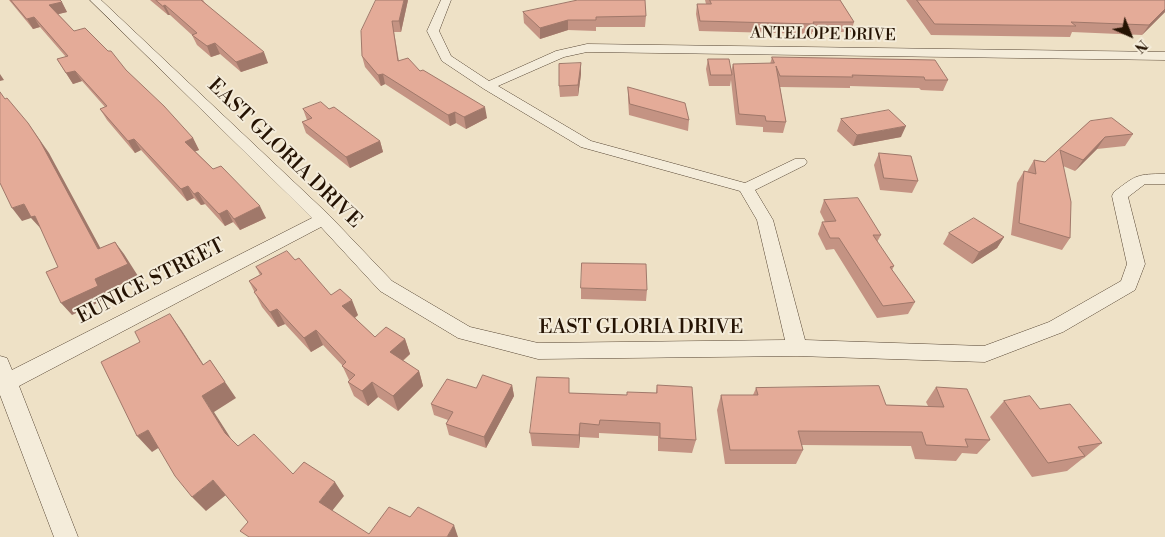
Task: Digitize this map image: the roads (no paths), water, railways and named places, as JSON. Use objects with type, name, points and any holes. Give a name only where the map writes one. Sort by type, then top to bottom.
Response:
[{"type":"street","name":"EAST GLORIA DRIVE","points":[[95,0],[323,219],[386,286],[465,333],[538,352],[797,348],[985,354],[1056,327],[1129,285],[1136,264],[1120,196],[1141,179],[1165,179]]},
{"type":"street","points":[[446,0],[433,30],[446,58],[488,86],[586,144],[746,188],[800,162]]},
{"type":"street","name":"ANTELOPE DRIVE","points":[[488,86],[560,54],[587,48],[1165,56]]},
{"type":"street","points":[[746,188],[765,220],[797,348]]},
{"type":"street","name":"EUNICE STREET","points":[[2,377],[323,219]]},
{"type":"street","points":[[2,377],[66,537]]}]
